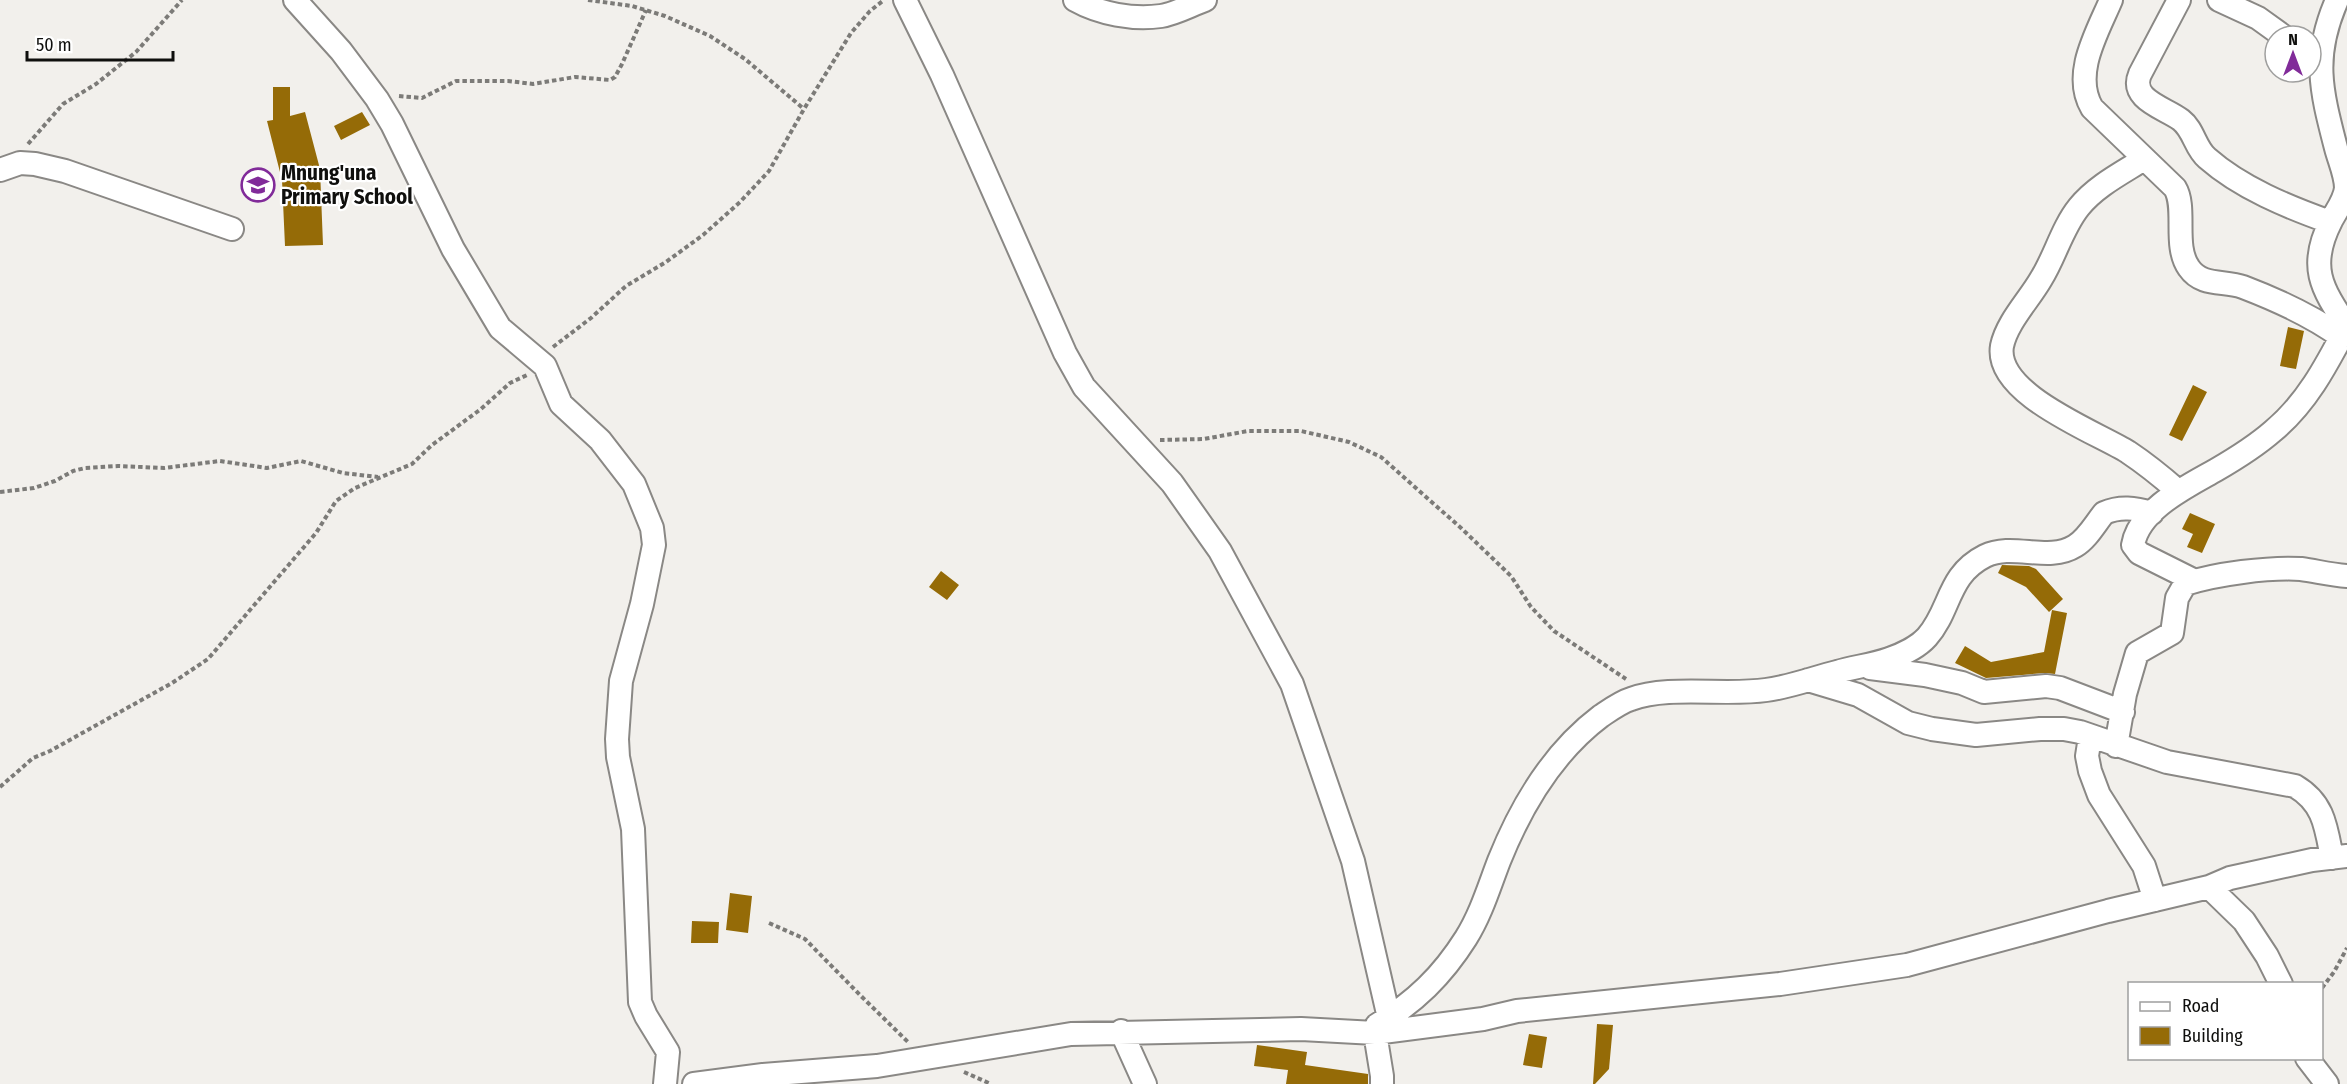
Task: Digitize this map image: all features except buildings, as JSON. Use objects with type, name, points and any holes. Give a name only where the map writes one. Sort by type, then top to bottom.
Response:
[{"type":"street","points":[[295,0],[341,51],[372,92],[392,124],[453,249],[500,328],[545,366],[561,404],[600,440],[634,484],[652,528],[654,545],[642,604],[621,681],[617,739],[618,757],[633,829],[640,1002],[668,1052],[665,1084]]},
{"type":"street","points":[[905,0],[942,75],[1065,353],[1084,387],[1172,483],[1220,551],[1292,684],[1353,861],[1382,1084]]},
{"type":"street","points":[[1075,0],[1089,8],[1125,16],[1162,16],[1205,0]]},
{"type":"street","points":[[2110,0],[2084,71],[2086,98],[2092,108],[2178,193],[2183,257],[2188,267],[2206,281],[2244,287],[2323,324],[2345,330]]},
{"type":"street","points":[[2179,0],[2140,74],[2137,81],[2139,91],[2146,98],[2181,119],[2189,127],[2204,155],[2218,167],[2265,194],[2302,212],[2330,222]]},
{"type":"street","points":[[2219,0],[2266,24]]},
{"type":"street","points":[[2323,35],[2337,0]]},
{"type":"street","points":[[2321,84],[2346,189],[2322,242],[2318,257],[2320,281],[2345,330]]},
{"type":"street","points":[[2144,159],[2101,186],[2078,208],[2042,277],[2007,332],[2002,348],[2008,371],[2024,393],[2127,452],[2155,471],[2178,491]]},
{"type":"street","points":[[4,168],[20,163],[65,171],[232,229]]},
{"type":"street","points":[[2195,580],[2135,550],[2134,541],[2152,513],[2178,491],[2219,468],[2273,431],[2307,396],[2345,330]]},
{"type":"street","points":[[1376,1028],[1428,988],[1467,936],[1511,831],[1551,765],[1576,738],[1602,716],[1630,699],[1657,693],[1765,691],[1899,655],[1926,638],[1957,579],[1966,568],[1983,557],[2014,551],[2038,553],[2067,550],[2078,545],[2104,513],[2136,508],[2152,513]]},
{"type":"street","points":[[2116,746],[2130,672],[2137,653],[2172,633],[2180,590],[2185,584],[2221,575],[2299,569],[2347,576]]},
{"type":"street","points":[[1859,666],[1925,675],[1962,683],[1984,692],[2046,686],[2060,688],[2123,712]]},
{"type":"street","points":[[694,1084],[877,1066],[1071,1034],[1121,1031],[1376,1028],[1483,1019],[1517,1011],[1780,984],[1907,965],[2209,887],[2230,878],[2312,860],[2339,857],[2320,810],[2309,795],[2295,786],[2167,762],[2064,729],[1976,735],[1932,729],[1908,723],[1858,695],[1808,680]]},
{"type":"street","points":[[2090,736],[2087,756],[2099,795],[2144,866],[2155,900]]},
{"type":"street","points":[[2209,887],[2244,921],[2267,956],[2280,982]]},
{"type":"street","points":[[1121,1031],[1145,1084]]},
{"type":"street","points":[[2308,1060],[2327,1084]]},
{"type":"path","points":[[4,168],[63,104],[96,84],[136,52],[182,0]]},
{"type":"path","points":[[588,0],[646,10],[710,36],[745,59],[804,109]]},
{"type":"path","points":[[0,787],[33,758],[50,751],[172,683],[208,659],[316,533],[336,501],[346,493],[378,477],[412,464],[432,445],[481,409],[510,384],[545,366],[544,354],[591,318],[626,286],[666,262],[704,235],[769,171],[851,33],[870,11],[885,0]]},
{"type":"path","points":[[372,92],[422,98],[456,81],[508,81],[533,84],[575,77],[610,80],[615,77],[622,64],[646,10]]},
{"type":"path","points":[[1128,434],[1155,440],[1204,439],[1248,431],[1301,431],[1349,442],[1381,457],[1461,528],[1510,576],[1531,607],[1554,631],[1612,671],[1657,693]]},
{"type":"path","points":[[0,492],[34,488],[85,468],[118,466],[164,468],[220,460],[267,468],[301,461],[343,473],[378,477]]},
{"type":"path","points":[[769,923],[805,939],[861,998],[926,1057]]},
{"type":"path","points":[[2323,986],[2334,972],[2347,948]]},
{"type":"place","name":"Mnung'una Primary School","points":[[258,185]]}]
